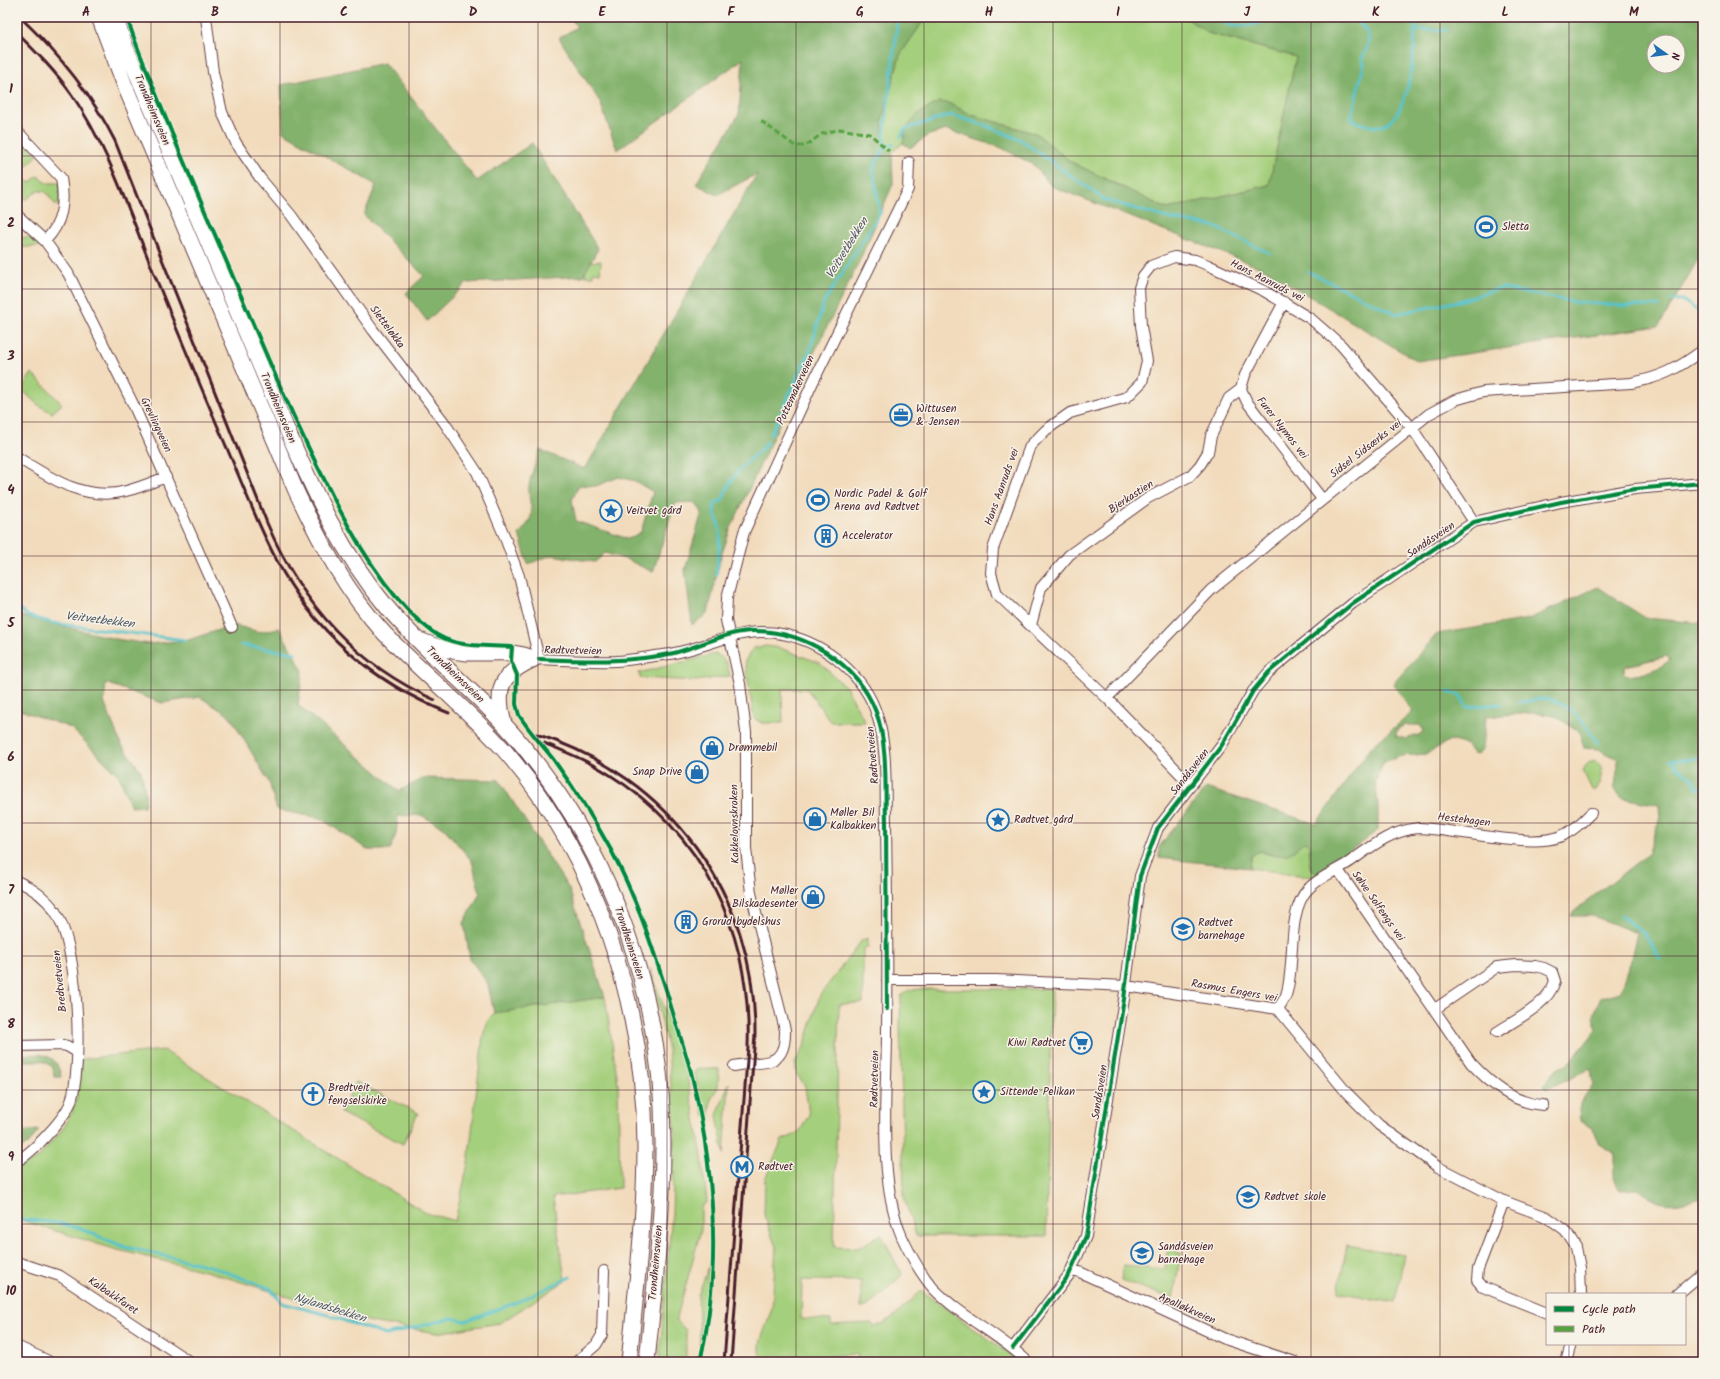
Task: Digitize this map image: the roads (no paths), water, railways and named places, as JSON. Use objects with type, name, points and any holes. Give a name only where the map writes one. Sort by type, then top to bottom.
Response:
[{"type":"highway","name":"Trondheimsveien","points":[[99,17],[125,86],[296,492],[322,546],[353,594],[384,633],[491,736],[530,782],[558,825],[585,877],[604,921],[615,955],[634,1031],[644,1116],[643,1207],[629,1362]]},
{"type":"highway","name":"Trondheimsveien","points":[[115,17],[126,48],[171,155],[323,510],[336,535],[366,580],[386,606],[416,638],[504,724],[534,759],[556,789],[602,869],[631,943],[647,1002],[661,1085],[664,1145],[661,1208],[647,1362]]},
{"type":"highway","points":[[416,638],[449,650],[465,653],[523,654],[536,659]]},
{"type":"highway","points":[[504,724],[499,700],[501,684],[508,674],[514,669],[536,659]]},
{"type":"main road","points":[[17,1348],[47,1362]]},
{"type":"street","name":"Sletteløkka","points":[[206,17],[213,72],[222,112],[236,143],[260,178],[294,220],[372,330],[444,422],[477,472],[507,540],[519,576],[536,659]]},
{"type":"street","points":[[17,131],[61,178],[61,216],[50,235],[45,240]]},
{"type":"street","name":"Pottemakerveien","points":[[729,636],[726,620],[727,598],[744,532],[813,382],[908,189],[909,162]]},
{"type":"street","name":"Grevlingveien","points":[[17,215],[45,240],[68,273],[101,337],[166,477],[232,627]]},
{"type":"street","name":"Hans Aanruds vei","points":[[1191,785],[1107,698],[997,594],[992,574],[993,549],[1030,446],[1046,430],[1070,414],[1126,397],[1142,382],[1147,361],[1138,300],[1139,288],[1143,276],[1151,266],[1174,257],[1195,260],[1264,291],[1311,318],[1341,345],[1412,428],[1474,522]]},
{"type":"street","points":[[1242,389],[1246,375],[1284,302]]},
{"type":"street","name":"Sidsel Sidsærks vei","points":[[1107,698],[1211,590],[1322,498],[1429,414],[1455,400],[1483,392],[1631,383],[1669,373],[1703,350]]},
{"type":"street","name":"Furer Nymos vei","points":[[1242,389],[1246,402],[1322,498]]},
{"type":"street","name":"Bjerkastien","points":[[1031,626],[1041,588],[1069,555],[1148,498],[1190,476],[1200,465],[1208,452],[1211,436],[1229,398],[1242,389]]},
{"type":"street","points":[[17,457],[64,486],[94,494],[125,492],[166,477]]},
{"type":"street","name":"Sandåsveien","points":[[1013,1348],[1073,1269],[1086,1236],[1126,986],[1140,876],[1158,828],[1222,745],[1253,691],[1269,672],[1353,603],[1474,522],[1561,502],[1635,489],[1703,483]]},
{"type":"street","name":"Rødtvetveien","points":[[536,659],[618,661],[674,653],[750,631],[772,632],[805,641],[832,656],[854,675],[872,701],[880,728],[885,765],[887,980],[886,1142],[889,1186],[898,1223],[902,1236],[921,1272],[932,1286],[944,1298],[1013,1348],[1028,1362]]},
{"type":"street","name":"Kakkelovnskroken","points":[[729,636],[740,684],[746,732],[746,848],[751,893],[785,1030],[786,1045],[779,1057],[770,1061],[734,1066]]},
{"type":"street","name":"Hestehagen","points":[[1338,870],[1384,838],[1408,829],[1438,829],[1534,840],[1558,837],[1570,832],[1591,813]]},
{"type":"street","name":"Sølve Solfengs vei","points":[[1278,1008],[1287,991],[1293,937],[1302,898],[1309,888],[1338,870],[1471,1063],[1485,1078],[1517,1099],[1543,1105]]},
{"type":"street","name":"Bredtvetveien","points":[[17,882],[38,892],[54,911],[66,935],[73,966],[77,1052],[72,1099],[60,1122],[17,1161]]},
{"type":"street","points":[[1435,1009],[1497,967],[1516,965],[1535,966],[1552,972],[1555,981],[1549,994],[1534,1007],[1497,1032]]},
{"type":"street","name":"Rasmus Engers vei","points":[[887,980],[996,980],[1126,986],[1278,1008],[1347,1093],[1379,1125],[1438,1167],[1504,1201],[1547,1217],[1565,1230],[1576,1247],[1580,1268],[1581,1293]]},
{"type":"street","points":[[17,1046],[62,1045],[67,1046],[77,1052]]},
{"type":"street","points":[[1504,1201],[1478,1269],[1477,1280],[1483,1287],[1546,1313]]},
{"type":"street","name":"Kalbakkfaret","points":[[17,1262],[60,1276],[190,1362]]},
{"type":"street","name":"Apalløkkveien","points":[[1073,1269],[1225,1339],[1295,1362]]},
{"type":"street","points":[[576,1362],[596,1345],[602,1335],[604,1271]]},
{"type":"street","points":[[1678,1293],[1703,1272]]},
{"type":"street","points":[[1566,1362],[1571,1345]]},
{"type":"waterway","name":"Veitvetbekken","points":[[771,434],[810,350],[824,302],[880,213],[873,168],[885,147],[884,137],[898,17]]},
{"type":"waterway","points":[[1218,17],[1224,23],[1237,26],[1251,25],[1277,17]]},
{"type":"waterway","points":[[1351,17],[1366,30],[1369,40],[1362,58],[1364,64],[1351,118],[1358,123],[1371,126],[1384,125],[1395,116],[1403,102],[1412,65],[1415,17]]},
{"type":"waterway","points":[[1416,30],[1447,30]]},
{"type":"waterway","points":[[901,137],[905,129],[951,115],[987,126],[1021,140],[1105,200],[1171,219],[1213,226],[1269,253]]},
{"type":"waterway","points":[[885,147],[893,144]]},
{"type":"waterway","points":[[1309,272],[1396,314],[1459,301],[1501,288],[1574,302],[1624,306],[1659,306]]},
{"type":"waterway","points":[[1671,300],[1682,300],[1703,314]]},
{"type":"waterway","name":"Veitvetbekken","points":[[716,575],[720,535],[717,519],[714,513],[715,503],[722,501],[734,477],[744,465],[764,447],[767,442]]},
{"type":"waterway","name":"Veitvetbekken","points":[[17,607],[28,616],[52,623],[185,640]]},
{"type":"waterway","name":"Veitvetbekken","points":[[241,645],[295,653]]},
{"type":"waterway","points":[[1448,692],[1460,695],[1467,707],[1501,704]]},
{"type":"waterway","points":[[1518,702],[1546,699],[1563,704],[1583,722],[1598,743]]},
{"type":"waterway","points":[[1674,760],[1703,759]]},
{"type":"waterway","points":[[1670,760],[1674,760],[1676,767],[1692,778],[1697,788],[1703,789]]},
{"type":"waterway","points":[[1621,916],[1646,935],[1660,959]]},
{"type":"waterway","name":"Nylandsbekken","points":[[17,1219],[59,1223],[78,1228],[125,1247],[210,1266],[271,1289],[282,1303],[328,1315],[386,1335],[451,1318],[465,1321],[515,1303],[570,1277]]},
{"type":"railway","points":[[20,17],[48,45],[85,90],[106,123],[115,141],[267,523],[296,579],[314,605],[333,628],[355,649],[379,668],[406,685],[435,700]]},
{"type":"railway","points":[[17,33],[46,63],[72,95],[108,160],[253,510],[276,559],[291,585],[308,609],[348,652],[396,687],[449,713]]},
{"type":"railway","points":[[536,734],[584,753],[627,779],[664,810],[696,847],[721,889],[740,934],[751,983],[755,1034],[731,1362]]},
{"type":"railway","points":[[544,743],[584,760],[607,773],[641,797],[671,825],[695,856],[715,890],[731,926],[741,965],[747,1005],[748,1047],[724,1362]]},
{"type":"place","name":"Sletta","points":[[1486,227]]},
{"type":"place","name":"Wittusen & Jensen","points":[[901,415]]},
{"type":"place","name":"Nordic Padel & Golf Arena avd Rødtvet","points":[[818,500]]},
{"type":"place","name":"Veitvet gård","points":[[611,511]]},
{"type":"place","name":"Accelerator","points":[[826,536]]},
{"type":"place","name":"Drømmebil","points":[[712,748]]},
{"type":"place","name":"Snap Drive","points":[[697,772]]},
{"type":"place","name":"Møller Bil Kalbakken","points":[[815,819]]},
{"type":"place","name":"Rødtvet gård","points":[[998,820]]},
{"type":"place","name":"Møller Bilskadesenter","points":[[813,897]]},
{"type":"place","name":"Grorud bydelshus","points":[[686,922]]},
{"type":"place","name":"Rødtvet barnehage","points":[[1183,929]]},
{"type":"place","name":"Kiwi Rødtvet","points":[[1081,1043]]},
{"type":"place","name":"Sittende Pelikan","points":[[984,1092]]},
{"type":"place","name":"Bredtveit fengselskirke","points":[[313,1094]]},
{"type":"place","name":"Rødtvet","points":[[742,1167]]},
{"type":"place","name":"Rødtvet skole","points":[[1248,1197]]},
{"type":"place","name":"Sandåsveien barnehage","points":[[1142,1253]]}]
